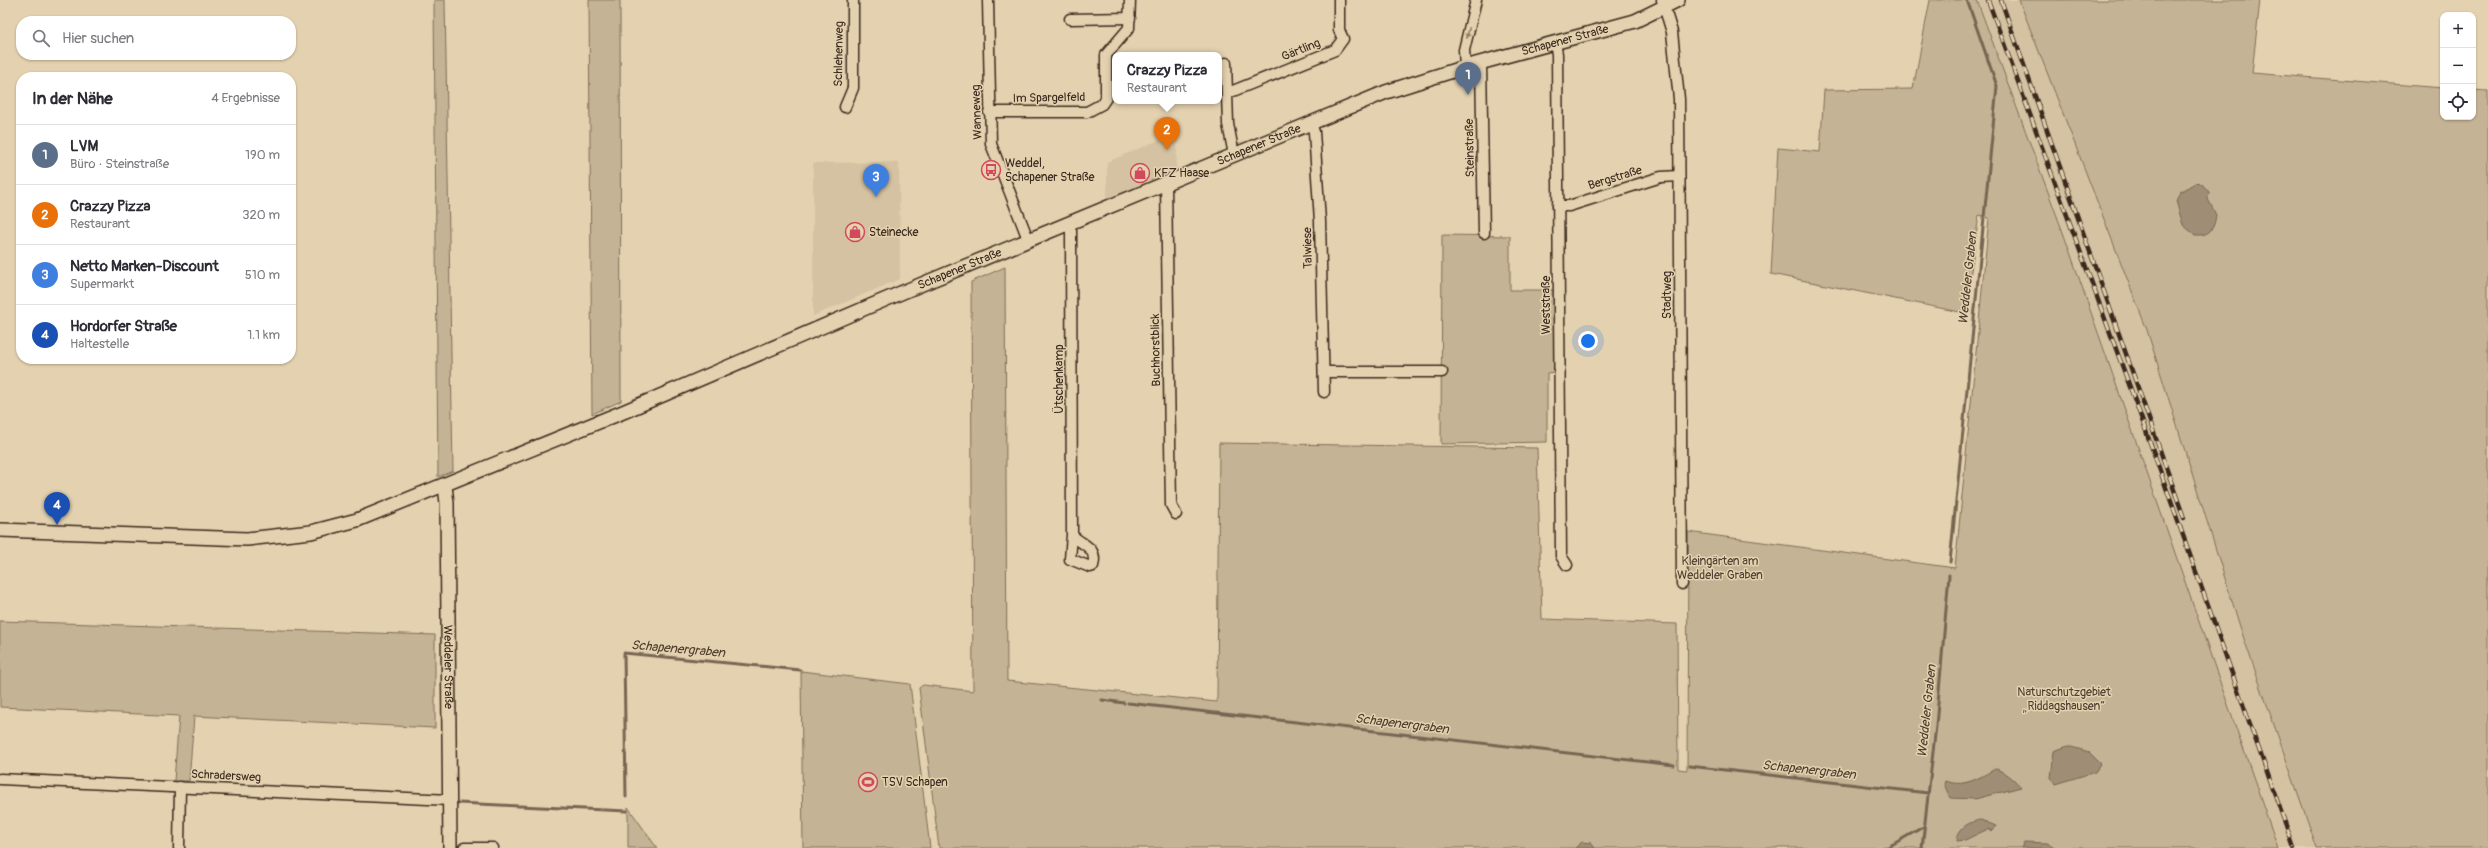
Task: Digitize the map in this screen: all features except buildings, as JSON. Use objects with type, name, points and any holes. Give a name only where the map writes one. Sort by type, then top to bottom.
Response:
[{"type":"street","name":"Schlehenweg","points":[[845,108],[853,88],[853,0]]},
{"type":"street","name":"Wanneweg","points":[[988,0],[990,136],[993,153],[1028,239]]},
{"type":"street","name":"Im Spargelfeld","points":[[990,112],[1086,112],[1102,104],[1106,98],[1110,77],[1106,55],[1129,28],[1130,0]]},
{"type":"street","name":"Gärtling","points":[[1228,93],[1334,50],[1343,39],[1339,30],[1339,0]]},
{"type":"street","points":[[1465,67],[1464,50],[1476,0]]},
{"type":"street","name":"Schapener Straße","points":[[0,530],[247,539],[288,536],[357,520],[445,486],[739,363],[1028,239],[1409,84],[1481,62],[1635,21],[1664,4],[1678,0]]},
{"type":"street","name":"Stadtweg","points":[[1664,4],[1672,32],[1679,85],[1682,584]]},
{"type":"street","points":[[1070,19],[1130,18]]},
{"type":"street","name":"Weststraße","points":[[1555,42],[1557,54],[1561,556],[1567,565]]},
{"type":"street","name":"Steinstraße","points":[[1481,62],[1484,232]]},
{"type":"street","points":[[1226,63],[1228,124],[1234,155]]},
{"type":"street","name":"Talwiese","points":[[1311,123],[1314,132],[1320,220],[1324,392]]},
{"type":"street","name":"Bergstraße","points":[[1558,206],[1569,206],[1661,177],[1679,176]]},
{"type":"street","name":"Buchhorstblick","points":[[1166,184],[1171,505],[1176,514]]},
{"type":"street","name":"Ütschenkamp","points":[[1067,223],[1071,231],[1072,535]]},
{"type":"street","points":[[1324,372],[1442,372]]},
{"type":"street","name":"Weddeler Straße","points":[[445,486],[447,503],[450,848]]},
{"type":"street","name":"Schradersweg","points":[[0,779],[450,800]]},
{"type":"street","points":[[179,848],[180,787]]},
{"type":"street","points":[[464,848],[493,848]]},
{"type":"shaded area","points":[[1977,0],[2019,0],[2147,330],[2243,636],[2317,848],[2278,848],[2065,238]]},
{"type":"shaded area","points":[[1178,132],[1176,170],[1107,199],[1107,162]]},
{"type":"shaded area","points":[[899,162],[900,279],[813,316],[813,163]]},
{"type":"shaded area","points":[[2195,183],[2202,184],[2209,192],[2208,199],[2216,215],[2214,224],[2210,231],[2200,235],[2195,235],[2183,225],[2176,201],[2180,192]]},
{"type":"shaded area","points":[[2068,746],[2089,752],[2101,764],[2095,772],[2055,784],[2051,778],[2054,751]]},
{"type":"shaded area","points":[[1995,769],[2005,773],[2021,787],[1975,799],[1950,798],[1944,784],[1945,781],[1952,783],[1965,783],[1977,779]]},
{"type":"shaded area","points":[[1981,820],[1996,826],[1992,831],[1988,829],[1965,840],[1957,841],[1959,833],[1964,826]]},
{"type":"shaded area","points":[[1582,842],[1591,843],[1595,848],[1575,848]]},
{"type":"shaded area","points":[[2024,842],[2048,843],[2056,848],[2021,848]]},
{"type":"green space","points":[[434,0],[445,0],[453,471],[438,477]]},
{"type":"green space","points":[[589,0],[620,0],[621,401],[592,414]]},
{"type":"green space","points":[[1930,0],[1977,0],[2065,238],[2278,848],[939,848],[919,688],[923,685],[973,691],[971,282],[1005,267],[1007,681],[1217,702],[1219,443],[1537,448],[1542,619],[1677,624],[1678,769],[1687,770],[1688,532],[1955,568],[1989,218],[1979,215],[1965,313],[1771,274],[1778,148],[1820,152],[1824,90],[1913,89]]},
{"type":"green space","points":[[2019,0],[2260,0],[2252,73],[2440,88],[2440,120],[2476,120],[2476,90],[2488,91],[2488,848],[2317,848],[2243,636],[2147,330]]},
{"type":"green space","points":[[1442,235],[1510,236],[1510,290],[1555,290],[1555,372],[1547,373],[1547,442],[1441,444]]},
{"type":"green space","points":[[0,621],[435,635],[435,728],[194,716],[189,781],[174,781],[179,716],[0,707]]},
{"type":"green space","name":"TSV Schapen","points":[[801,671],[910,684],[930,848],[803,848]]},
{"type":"green space","points":[[628,807],[657,848],[628,848]]},
{"type":"waterway","name":"Weddeler Graben","points":[[1950,562],[1997,86],[1967,0]]},
{"type":"waterway","name":"Weddeler Graben","points":[[1922,848],[1936,726],[1949,575]]},
{"type":"waterway","name":"Schapenergraben","points":[[626,797],[624,653],[800,670]]},
{"type":"waterway","name":"Schapenergraben","points":[[1102,700],[1124,703]]},
{"type":"waterway","name":"Schapenergraben","points":[[1128,703],[1674,765]]},
{"type":"waterway","name":"Schapenergraben","points":[[1689,766],[1928,793]]},
{"type":"waterway","name":"Schapenergraben","points":[[458,803],[627,811]]},
{"type":"waterway","points":[[1882,848],[1888,847],[1923,827]]},
{"type":"railway","points":[[1988,0],[2141,417],[2294,848]]},
{"type":"railway","points":[[2001,0],[2184,518]]},
{"type":"place","name":"LVM","points":[[1468,95]]},
{"type":"place","name":"Crazzy Pizza","points":[[1167,150]]},
{"type":"place","name":"Weddel, Schapener Straße","points":[[991,170]]},
{"type":"place","name":"KFZ Haase","points":[[1140,173]]},
{"type":"place","name":"Netto Marken-Discount","points":[[876,197]]},
{"type":"place","name":"Steinecke","points":[[855,232]]},
{"type":"place","name":"Hordorfer Straße","points":[[57,525]]},
{"type":"place","name":"TSV Schapen","points":[[868,782]]},
{"type":"park label","name":"Kleingärten am Weddeler Graben","points":[[1720,568]]},
{"type":"park label","name":"Naturschutzgebiet „Riddagshausen“","points":[[2064,699]]}]
